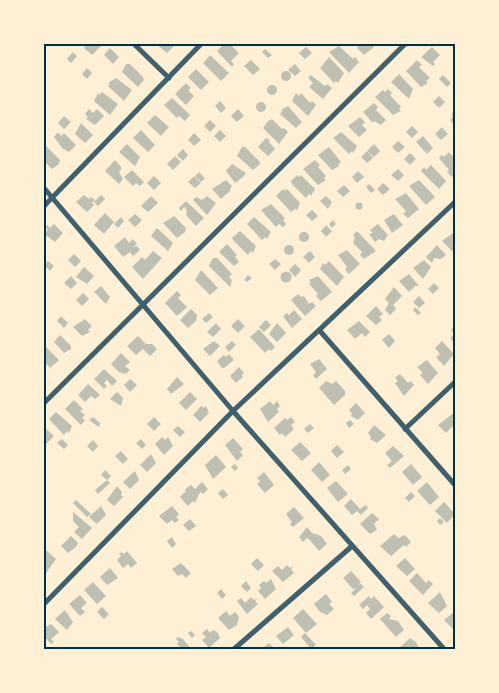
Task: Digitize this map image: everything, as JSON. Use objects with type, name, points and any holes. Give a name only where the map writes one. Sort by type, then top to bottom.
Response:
[{"type":"street","points":[[134,44],[169,78]]},
{"type":"street","points":[[44,206],[201,44]]},
{"type":"street","points":[[44,404],[142,304],[406,44]]},
{"type":"street","points":[[44,188],[233,412],[444,649]]},
{"type":"street","points":[[44,604],[233,412],[455,202]]},
{"type":"street","points":[[320,331],[455,485]]},
{"type":"street","points":[[406,429],[455,382]]},
{"type":"street","points":[[234,649],[352,547]]},
{"type":"building","points":[[87,44],[103,44],[92,55],[84,48]]},
{"type":"building","points":[[156,44],[173,44],[175,45],[167,53]]},
{"type":"building","points":[[224,44],[230,44],[239,53],[231,61],[234,64],[232,67],[217,51]]},
{"type":"building","points":[[358,44],[371,44],[374,47],[364,55],[357,48]]},
{"type":"building","points":[[339,46],[359,62],[349,73],[329,52]]},
{"type":"building","points":[[306,47],[312,53],[305,59],[299,53]]},
{"type":"building","points":[[432,47],[440,55],[433,62],[435,64],[433,66],[421,57]]},
{"type":"building","points":[[110,48],[119,57],[113,64],[104,55]]},
{"type":"building","points":[[265,49],[272,55],[268,58],[262,52]]},
{"type":"building","points":[[73,52],[77,56],[71,63],[67,59]]},
{"type":"building","points":[[210,55],[229,73],[221,81],[203,63]]},
{"type":"building","points":[[329,57],[344,73],[338,83],[336,81],[334,83],[320,68]]},
{"type":"building","points":[[251,60],[260,69],[253,75],[244,66]]},
{"type":"building","points":[[417,60],[422,65],[419,67],[430,78],[426,81],[428,83],[421,87],[406,71]]},
{"type":"building","points":[[126,64],[130,64],[143,77],[144,80],[138,87],[122,72]]},
{"type":"building","points":[[295,64],[301,71],[295,76],[288,70]]},
{"type":"building","points":[[87,68],[92,73],[87,79],[82,74]]},
{"type":"building","points":[[196,69],[209,82],[201,90],[188,77]]},
{"type":"building","points":[[286,71],[291,76],[286,81],[281,76]]},
{"type":"building","points":[[399,74],[413,89],[409,99],[391,82]]},
{"type":"building","points":[[311,75],[325,86],[327,84],[332,88],[323,99],[309,87],[313,83],[308,78]]},
{"type":"building","points":[[443,75],[451,83],[447,87],[439,79]]},
{"type":"building","points":[[116,78],[132,90],[124,101],[108,86],[110,84],[108,83]]},
{"type":"building","points":[[186,83],[191,88],[188,90],[194,96],[186,105],[175,94]]},
{"type":"building","points":[[270,85],[274,85],[277,90],[276,94],[270,95],[267,92],[267,88]]},
{"type":"building","points":[[388,89],[392,93],[390,95],[401,107],[399,109],[401,111],[393,115],[375,97],[383,90],[385,92]]},
{"type":"building","points":[[102,92],[118,104],[110,115],[94,101],[98,93],[99,95]]},
{"type":"building","points":[[296,93],[299,96],[301,93],[310,103],[312,101],[316,105],[308,116],[292,101]]},
{"type":"building","points":[[439,96],[445,102],[439,108],[433,102]]},
{"type":"building","points":[[172,98],[190,115],[185,121],[179,116],[177,118],[164,105]]},
{"type":"building","points":[[220,101],[226,108],[221,113],[215,106]]},
{"type":"building","points":[[259,102],[263,102],[266,107],[265,111],[259,112],[256,109],[256,105]]},
{"type":"building","points":[[374,103],[378,107],[376,110],[386,120],[381,125],[374,121],[373,123],[363,112]]},
{"type":"building","points":[[288,106],[302,122],[296,128],[280,114],[281,110]]},
{"type":"building","points":[[89,109],[93,113],[97,109],[104,116],[95,125],[86,119],[88,117],[85,114]]},
{"type":"building","points":[[238,109],[244,116],[237,122],[231,116]]},
{"type":"building","points":[[454,111],[455,126],[450,120],[453,116],[451,114]]},
{"type":"building","points":[[155,115],[169,127],[161,136],[147,123]]},
{"type":"building","points":[[64,116],[71,122],[64,129],[58,123]]},
{"type":"building","points":[[360,117],[365,122],[362,125],[367,130],[359,137],[348,126]]},
{"type":"building","points":[[272,119],[288,132],[279,144],[263,128]]},
{"type":"building","points":[[210,120],[216,126],[210,132],[204,126]]},
{"type":"building","points":[[81,123],[93,135],[85,143],[75,134]]},
{"type":"building","points":[[412,126],[418,132],[412,138],[406,132]]},
{"type":"building","points":[[442,127],[448,134],[441,140],[435,134]]},
{"type":"building","points":[[141,130],[155,145],[148,152],[133,138]]},
{"type":"building","points":[[220,130],[226,136],[220,142],[214,136]]},
{"type":"building","points":[[58,132],[61,136],[64,133],[76,145],[69,152],[62,148],[54,137]]},
{"type":"building","points":[[341,132],[357,146],[353,153],[352,151],[349,154],[333,138]]},
{"type":"building","points":[[194,133],[201,140],[194,146],[188,140]]},
{"type":"building","points":[[423,136],[433,148],[427,154],[416,142]]},
{"type":"building","points":[[266,138],[270,140],[269,142],[275,149],[268,156],[258,147]]},
{"type":"building","points":[[398,141],[405,147],[398,153],[392,147]]},
{"type":"building","points":[[127,144],[140,157],[135,166],[119,152]]},
{"type":"building","points":[[374,144],[380,151],[374,157],[367,151]]},
{"type":"building","points":[[46,146],[60,160],[59,164],[52,169],[44,161],[44,149]]},
{"type":"building","points":[[242,147],[245,147],[259,161],[260,164],[253,170],[237,156]]},
{"type":"building","points":[[329,147],[341,162],[339,166],[332,170],[318,155]]},
{"type":"building","points":[[183,149],[188,155],[183,161],[177,155]]},
{"type":"building","points":[[367,151],[373,158],[367,163],[361,157]]},
{"type":"building","points":[[449,152],[455,159],[455,174],[452,177],[439,158],[442,155],[444,157]]},
{"type":"building","points":[[410,153],[416,159],[410,165],[404,159]]},
{"type":"building","points":[[175,156],[181,162],[173,170],[167,164]]},
{"type":"building","points":[[115,160],[122,168],[119,172],[123,179],[119,184],[105,171]]},
{"type":"building","points":[[315,160],[326,176],[324,178],[326,180],[318,185],[303,169]]},
{"type":"building","points":[[232,164],[246,173],[235,183],[226,171]]},
{"type":"building","points":[[431,165],[446,181],[439,189],[421,171],[424,167],[426,170]]},
{"type":"building","points":[[398,169],[404,175],[398,181],[391,175]]},
{"type":"building","points":[[132,170],[144,182],[140,186],[136,183],[133,186],[124,177]]},
{"type":"building","points":[[358,171],[364,177],[357,183],[352,177]]},
{"type":"building","points":[[199,172],[205,178],[201,182],[195,176]]},
{"type":"building","points":[[297,175],[299,177],[301,175],[315,189],[311,196],[309,194],[306,198],[292,184],[291,181]]},
{"type":"building","points":[[154,176],[161,183],[154,190],[147,183]]},
{"type":"building","points":[[194,176],[201,183],[195,188],[188,182]]},
{"type":"building","points":[[226,180],[232,186],[229,192],[221,199],[212,189]]},
{"type":"building","points":[[419,180],[435,197],[426,205],[409,186]]},
{"type":"building","points":[[383,183],[390,189],[383,195],[377,189]]},
{"type":"building","points":[[369,184],[375,190],[371,193],[366,187]]},
{"type":"building","points":[[344,185],[350,191],[343,197],[337,191]]},
{"type":"building","points":[[283,189],[284,191],[287,189],[300,203],[297,210],[295,209],[291,212],[276,196]]},
{"type":"building","points":[[406,193],[419,209],[408,218],[403,214],[406,211],[395,199]]},
{"type":"building","points":[[84,195],[89,199],[91,197],[95,200],[92,203],[94,205],[87,212],[76,202]]},
{"type":"building","points":[[101,195],[105,199],[98,206],[94,202]]},
{"type":"building","points":[[151,196],[158,203],[148,212],[141,206]]},
{"type":"building","points":[[207,196],[216,203],[207,215],[193,200],[196,197],[202,200]]},
{"type":"building","points":[[326,196],[332,202],[328,209],[320,201]]},
{"type":"building","points":[[186,201],[204,218],[196,226],[186,215],[187,210],[184,207],[181,211],[179,208]]},
{"type":"building","points":[[359,203],[362,206],[359,209],[356,206]]},
{"type":"building","points":[[271,204],[285,218],[283,220],[286,224],[283,227],[279,224],[276,227],[261,210]]},
{"type":"building","points":[[312,210],[318,216],[312,221],[306,215]]},
{"type":"building","points":[[105,213],[114,222],[104,234],[94,225]]},
{"type":"building","points":[[135,214],[142,220],[135,227],[128,220]]},
{"type":"building","points":[[394,214],[403,225],[392,233],[384,220]]},
{"type":"building","points":[[174,216],[186,228],[185,232],[177,238],[163,223]]},
{"type":"building","points":[[121,217],[124,221],[118,228],[114,224]]},
{"type":"building","points":[[254,217],[271,232],[267,239],[265,237],[262,240],[247,224]]},
{"type":"building","points":[[333,220],[336,224],[332,228],[329,224]]},
{"type":"building","points":[[54,224],[63,233],[55,242],[44,234],[48,230],[45,227],[47,225],[50,228]]},
{"type":"building","points":[[378,224],[388,235],[384,241],[379,239],[375,242],[369,234],[373,233],[370,230]]},
{"type":"building","points":[[326,225],[332,231],[326,237],[321,231]]},
{"type":"building","points":[[157,228],[173,243],[168,251],[151,236]]},
{"type":"building","points":[[240,231],[256,246],[253,253],[251,251],[248,255],[232,238]]},
{"type":"building","points":[[357,231],[376,251],[364,259],[360,255],[362,252],[353,243],[355,237],[353,235]]},
{"type":"building","points":[[304,232],[309,237],[304,242],[299,237]]},
{"type":"building","points":[[453,233],[455,235],[453,252],[442,241]]},
{"type":"building","points":[[125,237],[129,243],[133,239],[137,244],[133,247],[137,246],[140,250],[133,256],[130,252],[123,257],[114,246]]},
{"type":"building","points":[[227,244],[237,255],[235,257],[239,262],[234,266],[219,252]]},
{"type":"building","points":[[289,245],[294,250],[289,255],[284,250]]},
{"type":"building","points":[[437,245],[446,255],[441,259],[434,258],[432,263],[426,257]]},
{"type":"building","points":[[347,250],[360,264],[349,274],[345,270],[347,267],[338,255]]},
{"type":"building","points":[[153,251],[162,258],[143,279],[132,267],[142,257],[145,260]]},
{"type":"building","points":[[310,251],[315,257],[309,263],[303,257]]},
{"type":"building","points":[[74,254],[81,261],[75,267],[68,260]]},
{"type":"building","points":[[213,258],[217,258],[232,274],[229,277],[232,280],[230,287],[209,266]]},
{"type":"building","points":[[275,259],[281,264],[275,270],[269,264]]},
{"type":"building","points":[[424,260],[431,267],[423,279],[413,268]]},
{"type":"building","points":[[48,261],[54,266],[50,271],[44,265]]},
{"type":"building","points":[[329,261],[344,277],[337,286],[320,269],[323,263],[325,265]]},
{"type":"building","points":[[295,264],[301,270],[295,277],[289,270]]},
{"type":"building","points":[[84,267],[94,276],[87,284],[76,277]]},
{"type":"building","points":[[201,270],[218,288],[210,295],[195,280]]},
{"type":"building","points":[[286,271],[292,277],[286,283],[280,277]]},
{"type":"building","points":[[409,274],[419,286],[415,286],[409,292],[399,281]]},
{"type":"building","points":[[248,275],[252,278],[247,282],[244,280]]},
{"type":"building","points":[[71,276],[77,283],[71,289],[64,283]]},
{"type":"building","points":[[318,276],[332,292],[321,301],[316,296],[318,294],[309,284],[311,282],[309,280]]},
{"type":"building","points":[[434,283],[439,288],[433,294],[428,289]]},
{"type":"building","points":[[101,286],[110,297],[106,304],[94,292]]},
{"type":"building","points":[[394,287],[402,296],[393,305],[396,309],[390,315],[385,310],[389,303],[385,299]]},
{"type":"building","points":[[177,291],[181,295],[178,298],[187,307],[177,316],[165,303]]},
{"type":"building","points":[[83,293],[89,299],[82,306],[76,300]]},
{"type":"building","points":[[298,294],[301,297],[304,296],[309,304],[312,302],[316,306],[305,316],[291,300]]},
{"type":"building","points":[[419,296],[425,303],[419,308],[413,302]]},
{"type":"building","points":[[376,306],[383,314],[379,317],[382,320],[376,325],[366,316]]},
{"type":"building","points":[[415,307],[421,313],[418,315],[413,310]]},
{"type":"building","points":[[191,309],[197,315],[196,321],[188,328],[180,320]]},
{"type":"building","points":[[294,310],[302,319],[292,328],[283,316],[287,313],[289,315]]},
{"type":"building","points":[[209,313],[213,317],[206,323],[202,319]]},
{"type":"building","points":[[61,316],[68,323],[64,328],[57,321]]},
{"type":"building","points":[[85,319],[92,326],[88,330],[90,332],[82,336],[73,327]]},
{"type":"building","points":[[238,319],[245,326],[238,333],[231,326]]},
{"type":"building","points":[[266,320],[271,325],[264,332],[259,327]]},
{"type":"building","points":[[359,321],[370,332],[365,337],[362,333],[355,339],[347,330]]},
{"type":"building","points":[[216,323],[221,329],[213,337],[207,332]]},
{"type":"building","points":[[277,323],[286,333],[277,342],[269,334]]},
{"type":"building","points":[[455,325],[455,334],[451,330]]},
{"type":"building","points":[[259,329],[275,347],[271,351],[269,349],[265,353],[250,337]]},
{"type":"building","points":[[389,334],[395,341],[389,348],[382,340]]},
{"type":"building","points":[[455,334],[455,344],[450,338]]},
{"type":"building","points":[[60,335],[71,346],[71,349],[64,353],[54,342]]},
{"type":"building","points":[[138,336],[146,344],[152,344],[157,349],[150,356],[143,349],[136,355],[127,346]]},
{"type":"building","points":[[214,341],[220,346],[210,356],[203,349]]},
{"type":"building","points":[[232,341],[236,345],[229,352],[225,347]]},
{"type":"building","points":[[442,341],[454,354],[444,366],[436,357],[440,354],[435,348]]},
{"type":"building","points":[[46,347],[59,360],[50,368],[44,361],[44,350]]},
{"type":"building","points":[[121,353],[130,362],[125,366],[130,370],[126,374],[119,372],[111,364]]},
{"type":"building","points":[[229,354],[234,360],[224,368],[221,367],[217,361],[224,355],[226,357]]},
{"type":"building","points":[[319,359],[327,369],[316,379],[313,375],[316,372],[310,364]]},
{"type":"building","points":[[427,360],[438,373],[428,384],[420,375],[423,373],[417,367]]},
{"type":"building","points":[[239,367],[244,373],[243,377],[236,383],[230,376]]},
{"type":"building","points":[[104,369],[117,381],[112,386],[107,380],[104,383],[107,386],[104,389],[94,379]]},
{"type":"building","points":[[400,374],[408,383],[411,381],[414,385],[404,396],[395,383],[398,381],[395,378]]},
{"type":"building","points":[[177,377],[184,384],[171,394],[167,389]]},
{"type":"building","points":[[130,379],[137,385],[130,392],[124,385]]},
{"type":"building","points":[[326,381],[332,384],[336,381],[345,391],[345,395],[334,405],[319,388]]},
{"type":"building","points":[[88,384],[100,395],[95,399],[91,396],[85,402],[78,395]]},
{"type":"building","points":[[117,392],[123,398],[121,406],[110,399]]},
{"type":"building","points":[[190,392],[197,399],[186,410],[179,403]]},
{"type":"building","points":[[74,400],[83,409],[80,411],[85,415],[82,418],[85,420],[81,425],[65,409]]},
{"type":"building","points":[[270,401],[273,405],[277,401],[280,406],[277,409],[279,412],[268,422],[260,409]]},
{"type":"building","points":[[356,403],[365,413],[358,420],[351,416],[352,413],[349,410]]},
{"type":"building","points":[[201,406],[204,408],[206,406],[209,413],[200,422],[193,415]]},
{"type":"building","points":[[56,412],[72,426],[69,433],[67,431],[64,435],[49,419]]},
{"type":"building","points":[[455,412],[455,424],[446,433],[438,425]]},
{"type":"building","points":[[93,417],[100,423],[99,427],[89,420]]},
{"type":"building","points":[[154,417],[161,424],[154,431],[147,424]]},
{"type":"building","points":[[291,417],[295,422],[291,425],[294,429],[285,437],[282,433],[280,435],[274,428],[285,418],[287,420]]},
{"type":"building","points":[[350,420],[354,424],[349,428],[346,423]]},
{"type":"building","points":[[310,424],[314,428],[308,433],[304,429]]},
{"type":"building","points":[[374,425],[386,435],[377,443],[370,439],[371,437],[368,433]]},
{"type":"building","points":[[178,426],[185,432],[180,437],[173,430]]},
{"type":"building","points":[[46,429],[54,436],[46,444],[44,431]]},
{"type":"building","points":[[162,437],[165,440],[168,437],[173,446],[164,455],[155,444]]},
{"type":"building","points":[[233,438],[243,449],[240,452],[243,455],[237,461],[225,445]]},
{"type":"building","points":[[62,439],[68,445],[64,449],[57,443]]},
{"type":"building","points":[[141,439],[146,445],[142,449],[136,443]]},
{"type":"building","points":[[93,440],[98,446],[93,452],[87,446]]},
{"type":"building","points":[[300,442],[311,453],[302,461],[291,450]]},
{"type":"building","points":[[337,445],[344,452],[337,458],[331,451]]},
{"type":"building","points":[[393,446],[404,456],[390,468],[387,465],[392,461],[385,453]]},
{"type":"building","points":[[121,451],[128,459],[123,464],[115,456]]},
{"type":"building","points":[[151,454],[156,463],[147,472],[140,465]]},
{"type":"building","points":[[216,455],[226,467],[213,479],[205,465]]},
{"type":"building","points":[[319,462],[330,475],[322,482],[311,470]]},
{"type":"building","points":[[235,464],[238,468],[235,471],[231,467]]},
{"type":"building","points":[[411,464],[422,477],[413,485],[402,472]]},
{"type":"building","points":[[348,465],[351,469],[345,474],[342,470]]},
{"type":"building","points":[[105,470],[111,476],[107,480],[101,475]]},
{"type":"building","points":[[135,471],[139,480],[130,489],[123,482]]},
{"type":"building","points":[[264,472],[274,485],[265,493],[257,484],[260,481],[257,478]]},
{"type":"building","points":[[107,480],[110,483],[98,494],[95,490]]},
{"type":"building","points":[[336,481],[348,494],[338,502],[327,488]]},
{"type":"building","points":[[202,482],[208,489],[203,494],[201,492],[199,494],[195,503],[193,501],[188,506],[180,497],[186,491],[185,489],[191,485],[195,489]]},
{"type":"building","points":[[427,482],[439,497],[430,505],[417,491]]},
{"type":"building","points":[[117,486],[122,492],[121,495],[123,497],[114,506],[107,500]]},
{"type":"building","points":[[223,489],[228,495],[223,499],[218,493]]},
{"type":"building","points":[[411,492],[415,496],[409,502],[405,498]]},
{"type":"building","points":[[351,499],[360,509],[366,505],[368,508],[361,515],[357,511],[352,515],[344,506]]},
{"type":"building","points":[[76,500],[91,514],[87,517],[73,503]]},
{"type":"building","points":[[444,502],[455,514],[447,523],[435,511]]},
{"type":"building","points":[[101,506],[106,515],[97,524],[89,517]]},
{"type":"building","points":[[172,506],[179,514],[176,517],[179,520],[175,523],[172,520],[167,524],[159,516]]},
{"type":"building","points":[[294,507],[304,518],[293,527],[286,514]]},
{"type":"building","points":[[73,512],[92,528],[82,539],[74,532],[79,527],[73,521]]},
{"type":"building","points":[[372,513],[379,519],[374,524],[377,530],[370,534],[360,524]]},
{"type":"building","points":[[440,518],[444,522],[440,525],[437,521]]},
{"type":"building","points":[[190,519],[196,526],[189,531],[183,525]]},
{"type":"building","points":[[307,527],[312,533],[321,536],[327,544],[319,551],[310,540],[307,538],[303,542],[299,537]]},
{"type":"building","points":[[394,534],[398,538],[405,535],[411,542],[406,547],[404,545],[391,556],[380,546]]},
{"type":"building","points":[[71,536],[78,543],[68,553],[61,546]]},
{"type":"building","points":[[172,537],[176,544],[172,548],[167,541]]},
{"type":"building","points":[[46,550],[56,559],[46,573],[44,571],[44,552]]},
{"type":"building","points":[[127,551],[137,563],[131,568],[128,564],[123,568],[117,560],[121,556],[119,554],[122,552],[124,554]]},
{"type":"building","points":[[257,558],[264,565],[258,571],[251,564]]},
{"type":"building","points":[[405,558],[415,569],[407,576],[396,566]]},
{"type":"building","points":[[181,563],[191,573],[186,578],[182,574],[178,576],[172,569]]},
{"type":"building","points":[[287,565],[290,568],[294,566],[291,569],[294,573],[283,582],[272,571],[278,566],[282,570]]},
{"type":"building","points":[[110,568],[118,578],[107,585],[100,577]]},
{"type":"building","points":[[351,571],[361,582],[358,585],[361,584],[364,587],[354,596],[351,593],[356,588],[353,589],[343,578]]},
{"type":"building","points":[[417,573],[426,583],[429,580],[433,584],[423,595],[409,581]]},
{"type":"building","points":[[271,579],[276,589],[265,599],[258,591],[261,588],[259,585]]},
{"type":"building","points":[[246,581],[251,588],[247,592],[241,586]]},
{"type":"building","points":[[93,582],[106,596],[97,604],[84,590]]},
{"type":"building","points":[[221,589],[226,595],[222,599],[217,593]]},
{"type":"building","points":[[440,592],[447,606],[439,613],[428,603]]},
{"type":"building","points":[[326,594],[332,602],[329,604],[334,609],[327,615],[320,612],[314,604]]},
{"type":"building","points":[[80,595],[87,603],[81,608],[85,612],[80,616],[69,604]]},
{"type":"building","points":[[369,596],[371,599],[374,596],[384,607],[371,619],[366,613],[370,609],[367,605],[363,609],[359,605]]},
{"type":"building","points":[[251,597],[254,600],[258,598],[255,601],[258,604],[247,614],[237,601],[241,598],[245,603]]},
{"type":"building","points":[[102,607],[109,614],[104,619],[97,612]]},
{"type":"building","points":[[303,609],[317,624],[306,633],[293,618]]},
{"type":"building","points":[[65,610],[73,622],[67,630],[55,619]]},
{"type":"building","points":[[226,611],[230,616],[235,612],[239,617],[237,625],[229,630],[218,618]]},
{"type":"building","points":[[455,611],[455,631],[444,620]]},
{"type":"building","points":[[387,613],[391,616],[389,619],[398,621],[404,630],[396,637],[380,619]]},
{"type":"building","points":[[51,624],[59,632],[51,639],[54,642],[51,644],[44,636],[44,628]]},
{"type":"building","points":[[288,627],[294,635],[283,644],[276,636]]},
{"type":"building","points":[[207,629],[210,633],[213,630],[217,632],[220,638],[209,648],[202,640],[206,637],[202,633]]},
{"type":"building","points":[[191,631],[195,635],[192,638],[188,633]]},
{"type":"building","points":[[305,633],[316,645],[311,649],[301,637]]},
{"type":"building","points":[[178,637],[183,639],[191,649],[182,649],[177,644],[179,642],[176,639]]},
{"type":"building","points":[[410,638],[416,642],[419,649],[398,649]]},
{"type":"building","points":[[269,643],[275,649],[262,649]]}]
